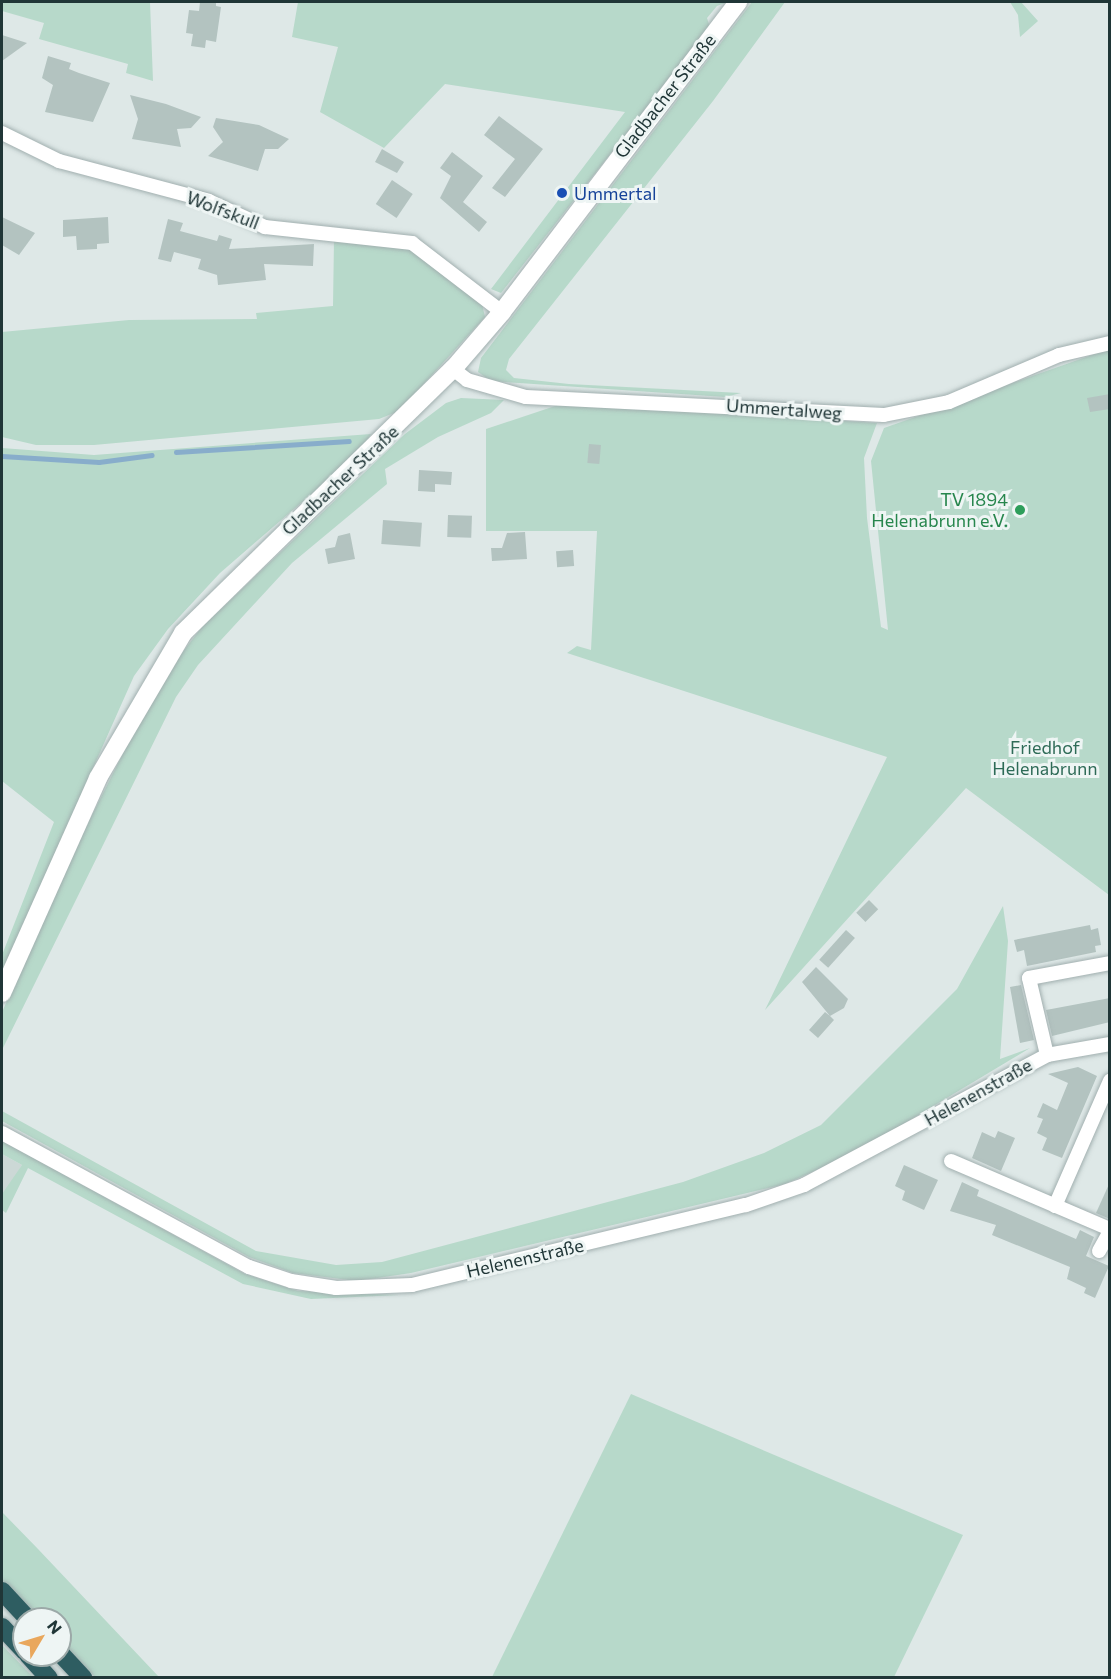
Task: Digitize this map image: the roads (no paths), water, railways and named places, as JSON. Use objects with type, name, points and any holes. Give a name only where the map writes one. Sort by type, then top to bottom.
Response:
[{"type":"highway","points":[[2,1591],[17,1607]]},
{"type":"highway","points":[[72,1666],[83,1677]]},
{"type":"main road","name":"Gladbacher Straße","points":[[2,993],[98,778],[183,633],[453,369],[502,312],[738,2]]},
{"type":"street","name":"Wolfskull","points":[[2,134],[59,161],[209,201],[265,227],[390,237],[412,243],[502,312]]},
{"type":"street","name":"Ummertalweg","points":[[453,369],[466,380],[526,397],[884,415],[949,402],[1059,355],[1110,343]]},
{"type":"street","name":"Helenenstraße","points":[[1047,1055],[1029,978],[1110,963]]},
{"type":"street","name":"Helenenstraße","points":[[2,1133],[249,1267],[291,1281],[336,1288],[412,1285],[746,1205],[804,1185],[1047,1055],[1110,1044]]},
{"type":"street","points":[[1055,1206],[1110,1081]]},
{"type":"street","points":[[951,1161],[1110,1230],[1099,1251]]},
{"type":"waterway","points":[[176,452],[349,441]]},
{"type":"waterway","points":[[2,456],[99,462],[152,455]]},
{"type":"place","name":"Ummertal","points":[[562,193]]},
{"type":"place","name":"TV 1894 Helenabrunn e.V.","points":[[1020,510]]},
{"type":"park label","name":"Friedhof Helenabrunn","points":[[1045,758]]}]
